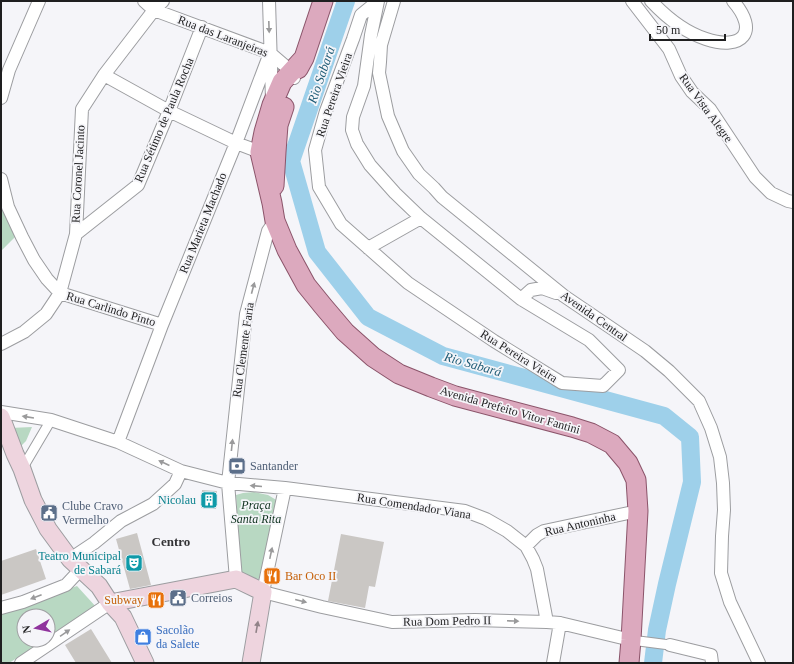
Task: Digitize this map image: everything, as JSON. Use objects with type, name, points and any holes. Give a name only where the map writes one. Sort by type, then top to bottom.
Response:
[{"type":"main road","name":"Avenida Prefeito Vitor Fantini","points":[[273,212],[278,125],[296,70],[323,1]]},
{"type":"main road","name":"Avenida Prefeito Vitor Fantini","points":[[296,70],[282,82],[272,105],[260,152],[273,212],[287,250],[306,285],[322,306],[346,332],[373,357],[400,374],[431,388],[455,396],[572,426],[591,433],[612,444],[628,462],[636,480],[638,511],[629,663]]},
{"type":"main road","points":[[1,417],[22,469],[32,500],[48,529],[75,564],[99,586],[110,603],[123,618],[145,663]]},
{"type":"main road","points":[[110,603],[236,580],[263,592],[251,663]]},
{"type":"main road","name":"Avenida Prefeito Vitor Fantini","points":[[631,640],[632,663]]},
{"type":"street","points":[[1,98],[10,70],[39,1]]},
{"type":"street","name":"Rua das Laranjeiras","points":[[144,1],[154,10],[270,53],[296,70]]},
{"type":"street","name":"Rua Coronel Jacinto","points":[[1,344],[24,332],[46,314],[60,293],[76,234],[82,108],[104,75],[154,10],[163,1]]},
{"type":"street","name":"Rua Marieta Machado","points":[[118,442],[162,325],[236,143],[270,53],[269,1]]},
{"type":"street","name":"Rua Pereira Vieira","points":[[378,1],[371,35],[364,86],[353,117],[352,130],[357,144],[370,165],[395,193],[421,218],[522,299],[589,340],[619,370],[603,386],[562,383],[494,341],[408,284],[341,224],[319,186],[315,150],[326,111],[361,15],[378,1]]},
{"type":"street","name":"Avenida Central","points":[[394,1],[381,45],[379,73],[388,116],[403,151],[418,174],[442,197],[564,296],[645,352],[669,371],[699,401],[711,428],[720,457],[724,510],[721,573],[730,602],[759,663]]},
{"type":"street","name":"Rua Vista Alegre","points":[[632,1],[669,49],[684,81],[692,92],[710,109],[755,177],[772,193],[793,202]]},
{"type":"street","points":[[651,1],[661,12],[684,30],[706,39],[724,43],[735,43],[742,39],[746,29],[745,20],[733,1]]},
{"type":"street","name":"Rua Sétimo de Paula Rocha","points":[[76,234],[138,185],[170,111],[202,27]]},
{"type":"street","points":[[270,53],[272,105]]},
{"type":"street","points":[[104,75],[170,111],[236,143],[260,152],[267,150],[277,143]]},
{"type":"street","points":[[1,179],[8,207],[22,238],[34,260],[60,293]]},
{"type":"street","name":"Rua Clemente Faria","points":[[228,483],[246,314],[273,212]]},
{"type":"street","points":[[368,248],[421,218]]},
{"type":"street","points":[[522,299],[531,290],[542,288],[564,296]]},
{"type":"street","name":"Rua Carlindo Pinto","points":[[60,293],[162,325]]},
{"type":"street","points":[[1,412],[51,420],[118,442],[181,471],[228,483],[285,488],[263,592]]},
{"type":"street","points":[[22,469],[51,420]]},
{"type":"street","points":[[1,608],[23,602],[66,585],[75,564],[94,544],[122,521],[153,504],[175,484],[181,471]]},
{"type":"street","points":[[228,483],[236,580]]},
{"type":"street","name":"Rua Comendador Viana","points":[[285,488],[465,512],[486,519],[507,531],[526,546],[537,569],[547,622]]},
{"type":"street","name":"Rua Antoninha","points":[[526,546],[537,535],[544,531],[638,511]]},
{"type":"street","name":"Rua Dom Pedro II","points":[[263,592],[322,607],[392,622],[475,620],[547,622],[631,640]]},
{"type":"street","points":[[21,663],[110,603]]},
{"type":"street","points":[[553,663],[560,624]]},
{"type":"street","points":[[631,640],[670,644],[711,655],[712,663]]},
{"type":"green space","points":[[1,204],[15,237],[1,251]]},
{"type":"green space","points":[[32,427],[26,441],[18,449],[10,428]]},
{"type":"green space","name":"Praça Santa Rita","points":[[254,492],[268,495],[278,501],[259,579],[241,576],[236,495]]},
{"type":"green space","points":[[77,586],[97,608],[56,634],[56,608],[16,608],[16,648],[33,648],[9,663],[1,663],[1,613]]},
{"type":"building","name":"Nicolau","points":[[202,490],[217,491],[216,509],[201,508]]},
{"type":"building","name":"Teatro Municipal de Sabará","points":[[137,533],[151,585],[130,589],[116,539]]},
{"type":"building","points":[[341,534],[384,542],[375,587],[369,586],[365,608],[328,601]]},
{"type":"building","points":[[36,549],[46,579],[1,595],[1,561]]},
{"type":"building","points":[[91,629],[112,663],[76,663],[65,645]]},
{"type":"waterway","name":"Rio Sabará","points":[[346,1],[291,161],[317,252],[368,317],[443,356],[664,416],[690,437],[692,482],[657,630],[653,663]]},
{"type":"place","name":"Santander","points":[[237,466]]},
{"type":"place","name":"Nicolau","points":[[209,500]]},
{"type":"place","name":"Clube Cravo Vermelho","points":[[49,513]]},
{"type":"place","name":"Teatro Municipal de Sabará","points":[[134,563]]},
{"type":"place","name":"Bar Oco II","points":[[272,576]]},
{"type":"place","name":"Correios","points":[[178,598]]},
{"type":"place","name":"Subway","points":[[156,600]]},
{"type":"place","name":"Sacolão da Salete","points":[[143,637]]},
{"type":"district","name":"Centro","points":[[171,541]]}]
